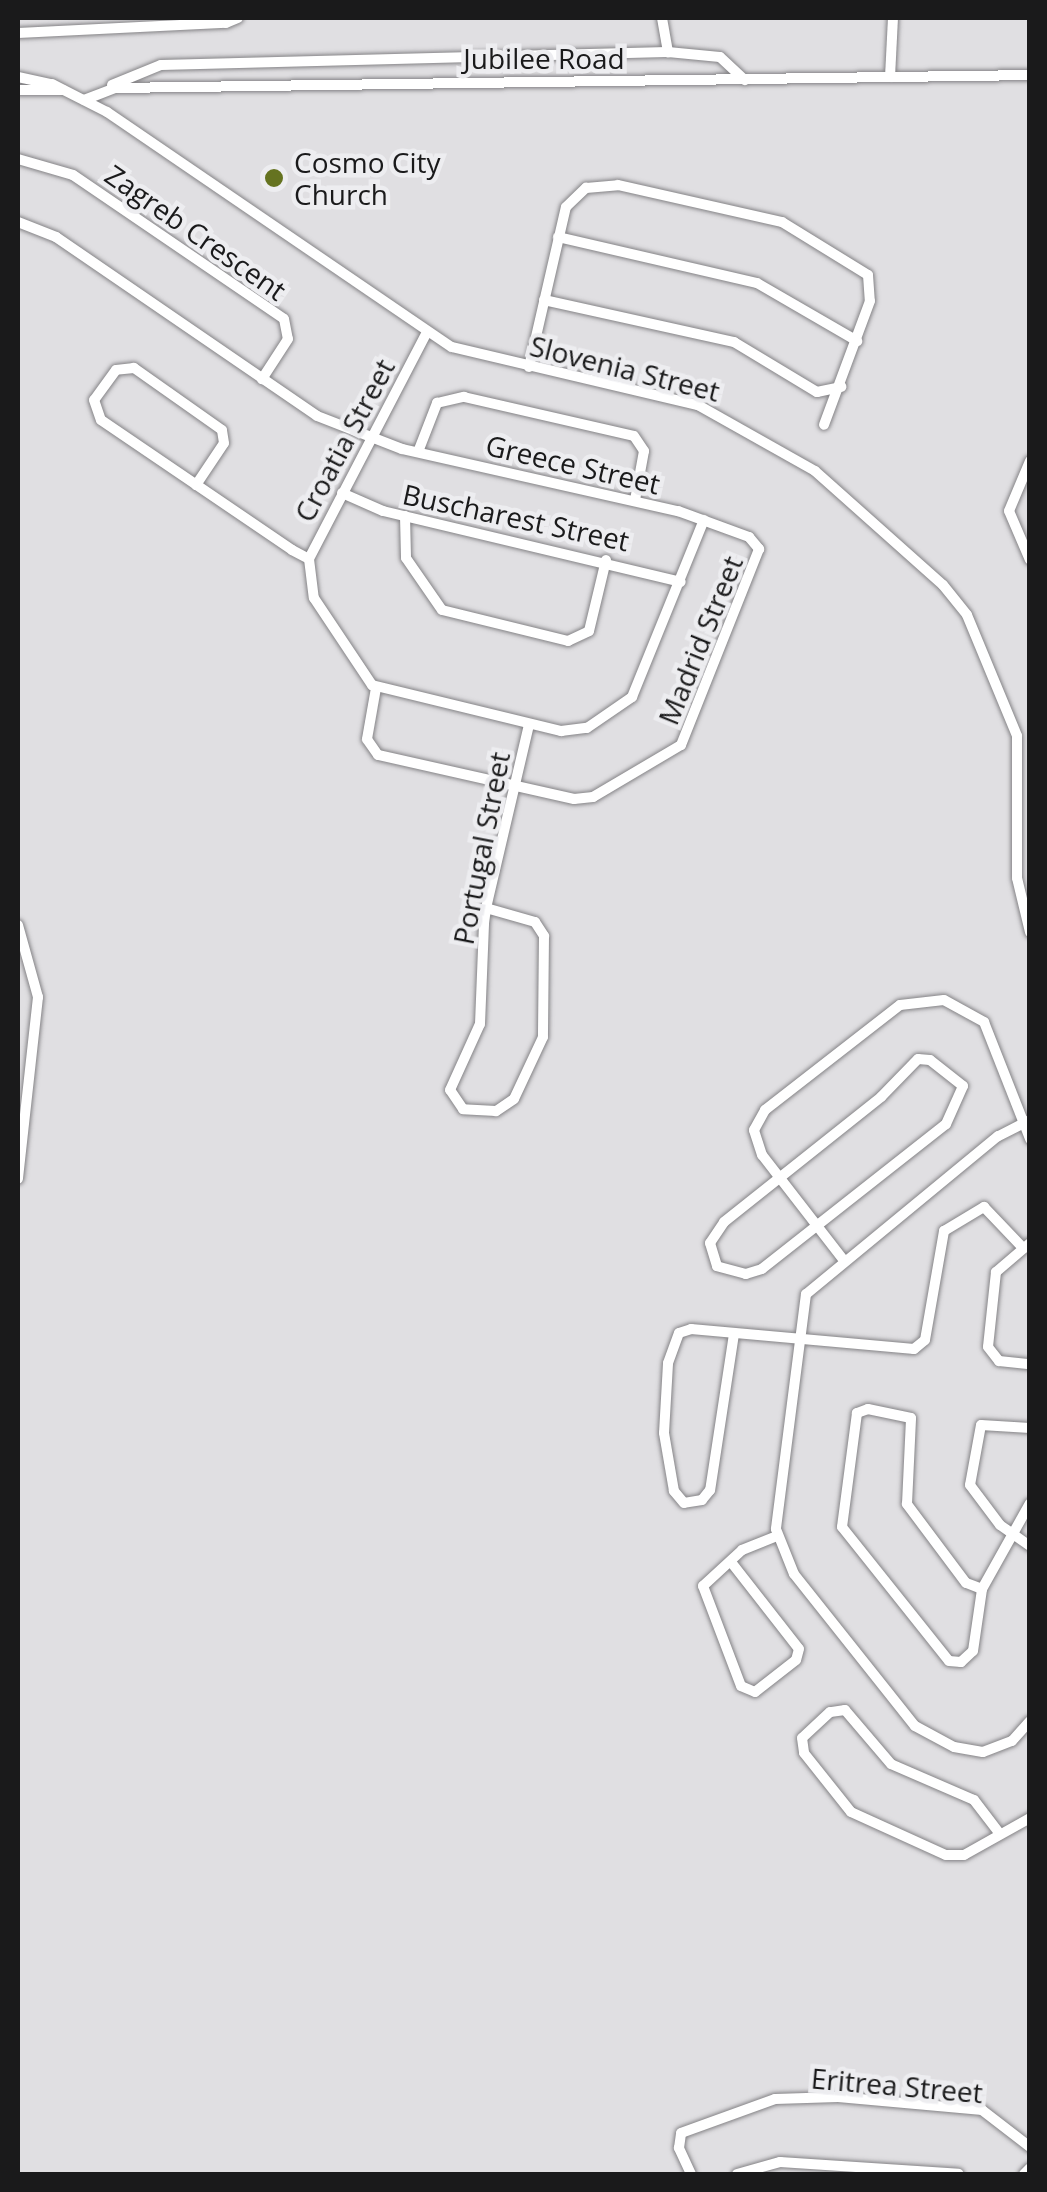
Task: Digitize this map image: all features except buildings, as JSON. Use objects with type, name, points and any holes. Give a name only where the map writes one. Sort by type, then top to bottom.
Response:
[{"type":"street","points":[[18,33],[226,24],[238,18]]},
{"type":"street","points":[[662,18],[668,52]]},
{"type":"street","points":[[890,76],[893,18]]},
{"type":"street","points":[[107,88],[161,65],[668,52],[720,57],[745,80]]},
{"type":"street","name":"Jubilee Road","points":[[84,100],[107,88],[1030,75]]},
{"type":"street","points":[[18,77],[84,100]]},
{"type":"street","points":[[18,90],[64,90]]},
{"type":"street","name":"Slovenia Street","points":[[84,100],[427,332],[460,350],[715,411],[828,483],[964,610],[1014,725],[1024,798],[1018,888],[1030,932]]},
{"type":"street","name":"Zagreb Crescent","points":[[18,159],[73,175],[287,322],[288,339],[262,379]]},
{"type":"street","points":[[529,367],[558,237],[572,197],[605,184],[778,221],[868,274],[872,293],[841,387],[824,424]]},
{"type":"street","points":[[18,222],[56,237],[313,414],[371,435]]},
{"type":"street","points":[[558,237],[752,282],[857,342]]},
{"type":"street","points":[[544,300],[734,342],[817,392],[841,387]]},
{"type":"street","name":"Croatia Street","points":[[376,688],[314,598],[309,560],[427,332]]},
{"type":"street","points":[[196,485],[222,447],[222,430],[134,368],[116,370],[94,400],[97,415],[196,485],[309,560]]},
{"type":"street","points":[[418,452],[437,403],[464,396],[634,436],[644,451],[635,500]]},
{"type":"street","name":"Greece Street","points":[[371,435],[418,452],[635,500],[704,520],[749,537],[759,549]]},
{"type":"street","points":[[1030,460],[1009,511],[1030,560]]},
{"type":"street","name":"Buscharest Street","points":[[342,492],[405,516],[606,560],[681,582]]},
{"type":"street","points":[[405,516],[402,550],[442,610],[568,641],[589,631],[606,560]]},
{"type":"street","points":[[376,688],[529,724],[577,731],[625,707],[704,520]]},
{"type":"street","name":"Madrid Street","points":[[376,688],[367,740],[374,753],[585,799],[676,752],[759,549]]},
{"type":"street","name":"Portugal Street","points":[[486,908],[542,928],[543,1037],[508,1107],[463,1110],[450,1094],[480,1024],[486,908],[529,724]]},
{"type":"street","points":[[18,926],[38,997],[18,1179]]},
{"type":"street","points":[[842,1258],[813,1230],[754,1140],[765,1110],[915,999],[957,1004],[984,1022],[1030,1139]]},
{"type":"street","points":[[918,1059],[930,1060],[961,1082],[964,1096],[946,1124],[813,1230],[754,1272],[724,1270],[710,1256],[717,1229],[779,1178],[918,1059]]},
{"type":"street","points":[[1026,1121],[842,1258],[806,1294],[797,1339],[776,1536],[794,1574],[920,1729],[954,1747],[983,1752],[1006,1745],[1030,1722]]},
{"type":"street","points":[[734,1334],[710,1490],[702,1500],[684,1503],[675,1495],[664,1446],[672,1346],[687,1329],[920,1346],[938,1241],[973,1208],[994,1213],[1026,1245],[996,1272],[988,1347],[995,1359],[1030,1364]]},
{"type":"street","points":[[982,1588],[966,1583],[906,1504],[911,1418],[860,1410],[842,1515],[845,1533],[951,1662],[974,1651],[982,1588],[1015,1537],[1030,1503]]},
{"type":"street","points":[[1030,1428],[981,1426],[970,1480],[976,1496],[1015,1537],[1030,1546]]},
{"type":"street","points":[[731,1562],[799,1651],[754,1692],[740,1686],[703,1590],[709,1576],[731,1562],[776,1536]]},
{"type":"street","points":[[1000,1834],[979,1803],[895,1767],[845,1710],[830,1712],[802,1738],[806,1756],[862,1819],[955,1858],[1000,1834],[1030,1818]]},
{"type":"street","name":"Eritrea Street","points":[[691,2174],[678,2143],[684,2130],[775,2099],[849,2098],[982,2110],[1030,2147]]},
{"type":"street","points":[[736,2174],[780,2162],[959,2174]]},
{"type":"street","points":[[1024,2174],[1030,2168]]},
{"type":"place","name":"Cosmo City Church","points":[[274,178]]}]
